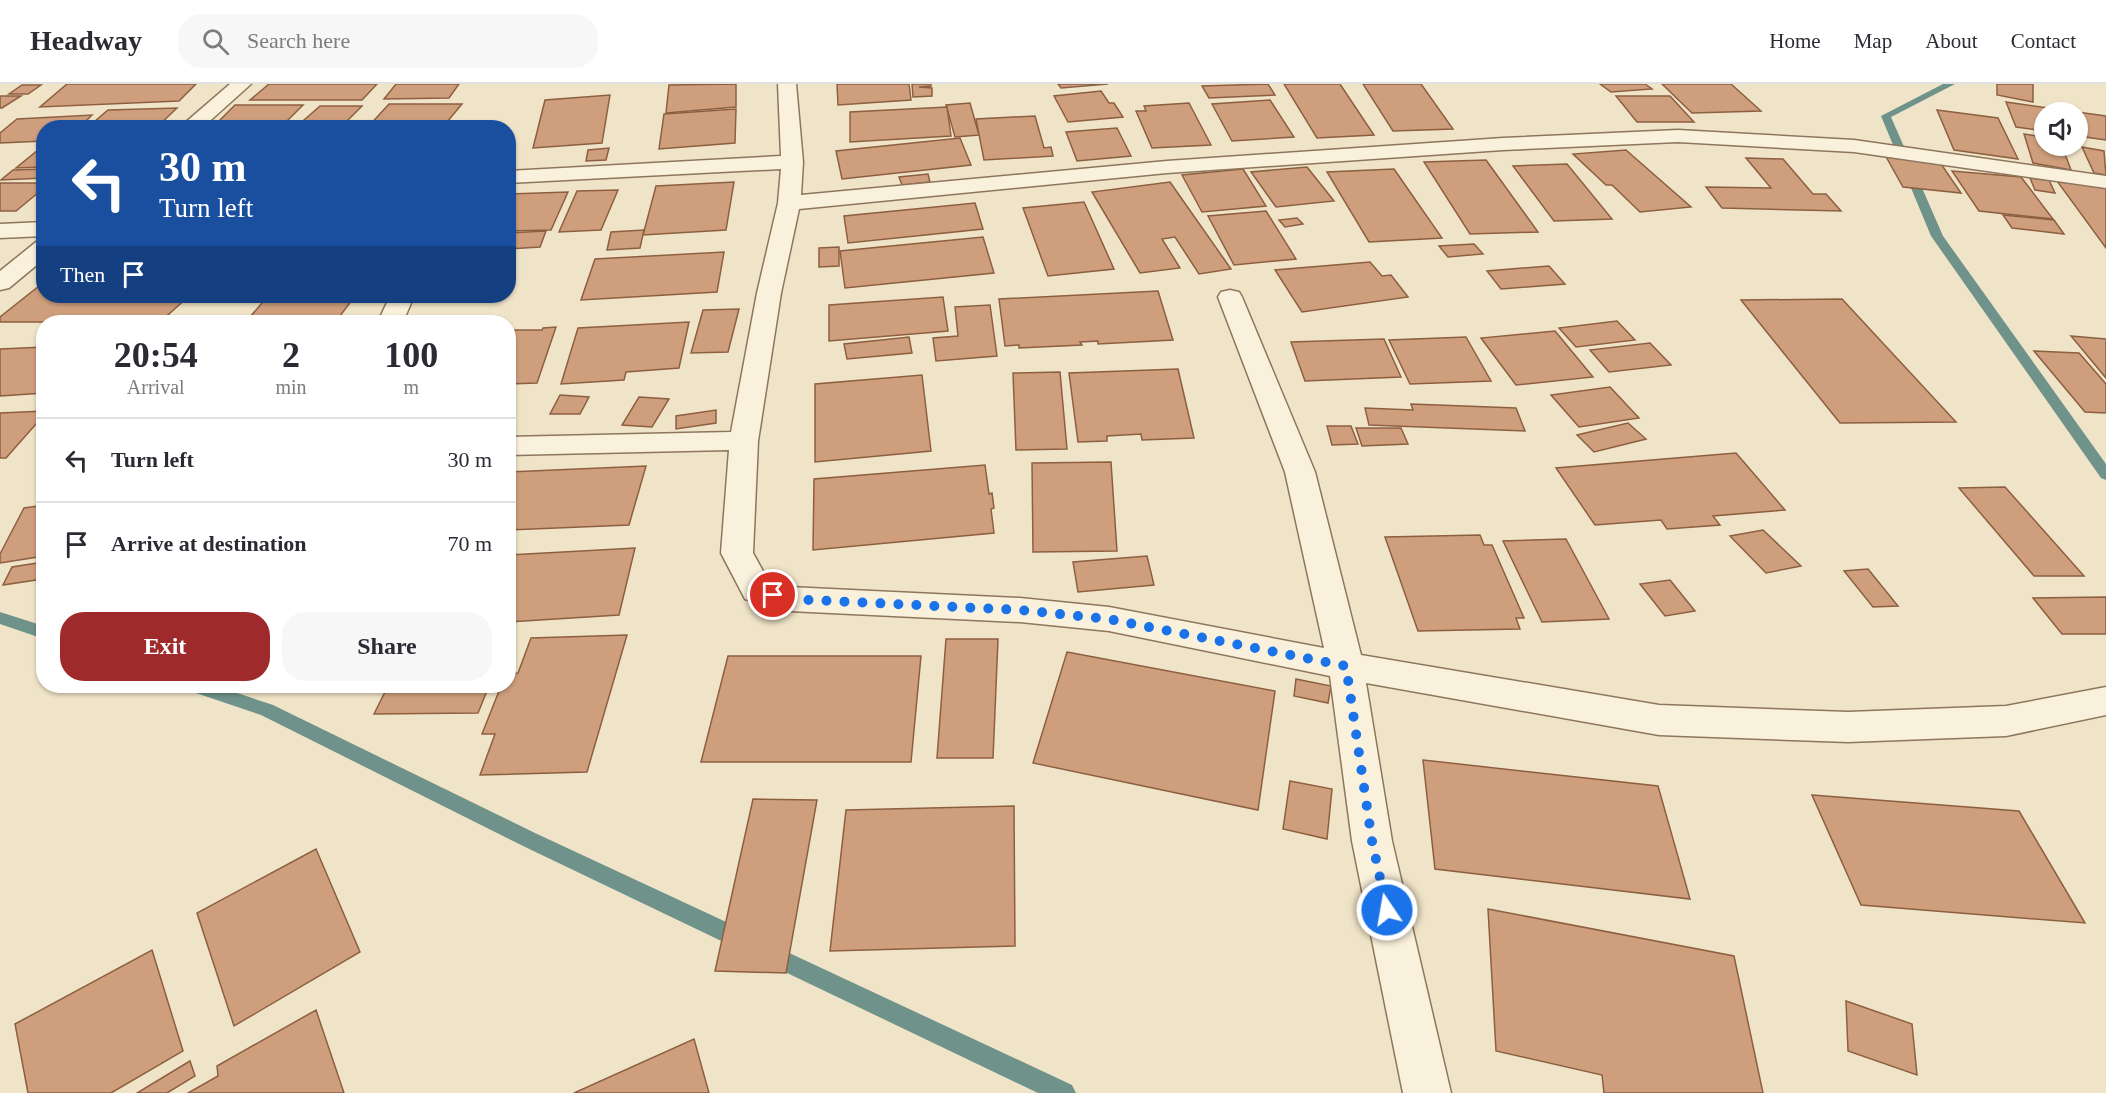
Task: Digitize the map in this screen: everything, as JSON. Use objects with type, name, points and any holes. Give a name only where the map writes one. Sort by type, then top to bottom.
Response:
[{"type":"street","points":[[199,120],[242,84]]},
{"type":"street","points":[[787,84],[792,162],[789,203],[769,293],[744,441],[737,553],[757,591],[789,599],[1020,610],[1108,619],[1346,666],[1659,720],[1848,727],[2006,721],[2106,701]]},
{"type":"street","points":[[789,203],[1167,167],[1503,144],[1678,136],[1854,146],[2106,182]]},
{"type":"street","points":[[516,177],[792,162]]},
{"type":"street","points":[[0,231],[36,229]]},
{"type":"street","points":[[7,278],[36,254]]},
{"type":"street","points":[[7,278],[36,274]]},
{"type":"street","points":[[1230,297],[1300,472],[1346,666],[1372,841],[1426,1093]]},
{"type":"street","points":[[516,446],[744,441]]},
{"type":"building","points":[[67,84],[196,84],[179,101],[40,107]]},
{"type":"building","points":[[269,84],[377,84],[362,100],[250,100]]},
{"type":"building","points":[[396,84],[459,84],[449,98],[384,99]]},
{"type":"building","points":[[736,84],[736,107],[666,113],[669,85]]},
{"type":"building","points":[[837,84],[909,84],[911,100],[838,105]]},
{"type":"building","points":[[912,84],[931,84],[931,86],[919,87],[932,88],[932,96],[913,97]]},
{"type":"building","points":[[1058,84],[1108,84],[1061,88]]},
{"type":"building","points":[[1268,84],[1275,95],[1209,98],[1202,86]]},
{"type":"building","points":[[1284,84],[1340,84],[1374,135],[1317,138]]},
{"type":"building","points":[[1363,84],[1421,84],[1453,129],[1393,131]]},
{"type":"building","points":[[1600,84],[1645,84],[1652,89],[1611,92]]},
{"type":"building","points":[[1662,84],[1731,84],[1761,111],[1692,113]]},
{"type":"building","points":[[1997,84],[2033,84],[2033,102],[1997,95]]},
{"type":"building","points":[[22,85],[41,85],[28,94],[9,94]]},
{"type":"building","points":[[1101,91],[1109,103],[1114,103],[1123,117],[1068,122],[1054,96]]},
{"type":"building","points":[[610,95],[602,143],[533,148],[545,100]]},
{"type":"building","points":[[0,96],[21,96],[0,108]]},
{"type":"building","points":[[1616,96],[1670,96],[1694,122],[1637,122]]},
{"type":"building","points":[[1270,100],[1294,137],[1232,141],[1212,104]]},
{"type":"building","points":[[2006,102],[2034,106],[2034,130],[2016,127]]},
{"type":"building","points":[[970,103],[979,135],[955,137],[946,105]]},
{"type":"building","points":[[1189,103],[1211,145],[1152,148],[1136,111],[1146,111],[1144,106]]},
{"type":"building","points":[[389,104],[462,104],[449,120],[374,120]]},
{"type":"building","points":[[235,105],[303,105],[288,120],[220,120]]},
{"type":"building","points":[[320,106],[362,106],[348,120],[304,120]]},
{"type":"building","points":[[947,107],[951,136],[850,142],[850,112]]},
{"type":"building","points":[[177,108],[164,120],[96,120],[108,110]]},
{"type":"building","points":[[736,109],[735,143],[659,149],[664,114]]},
{"type":"building","points":[[1937,110],[1998,118],[2018,159],[1954,150]]},
{"type":"building","points":[[2088,113],[2106,116],[2106,140],[2088,137]]},
{"type":"building","points":[[92,115],[87,120],[36,120],[36,141],[0,143],[0,133],[17,119]]},
{"type":"building","points":[[1035,116],[1044,148],[1051,147],[1053,156],[984,160],[976,119]]},
{"type":"building","points":[[1117,128],[1131,156],[1077,161],[1066,132]]},
{"type":"building","points":[[2024,134],[2034,136],[2034,156],[2066,156],[2071,170],[2033,163]]},
{"type":"building","points":[[960,138],[971,165],[842,179],[836,151]]},
{"type":"building","points":[[609,148],[606,160],[586,161],[588,150]]},
{"type":"building","points":[[2088,148],[2104,151],[2106,175],[2094,173],[2086,156]]},
{"type":"building","points":[[1626,150],[1691,207],[1640,212],[1612,185],[1606,185],[1573,154]]},
{"type":"building","points":[[36,152],[36,167],[16,168]]},
{"type":"building","points":[[1885,155],[1939,161],[1961,193],[1903,187]]},
{"type":"building","points":[[1746,158],[1783,159],[1813,194],[1826,194],[1841,211],[1722,208],[1706,187],[1771,188]]},
{"type":"building","points":[[1486,160],[1538,232],[1470,234],[1424,162]]},
{"type":"building","points":[[1567,164],[1612,219],[1554,221],[1513,166]]},
{"type":"building","points":[[1307,167],[1334,201],[1276,207],[1251,172]]},
{"type":"building","points":[[36,169],[36,178],[1,180],[13,170]]},
{"type":"building","points":[[1243,169],[1266,206],[1202,212],[1182,175]]},
{"type":"building","points":[[1394,169],[1442,238],[1369,242],[1327,172]]},
{"type":"building","points":[[1952,171],[2021,177],[2053,219],[1979,211]]},
{"type":"building","points":[[928,174],[930,182],[902,185],[899,177]]},
{"type":"building","points":[[2030,178],[2049,180],[2055,193],[2035,190]]},
{"type":"building","points":[[2057,181],[2106,186],[2106,248]]},
{"type":"building","points":[[734,182],[726,230],[643,235],[656,186]]},
{"type":"building","points":[[1170,182],[1231,269],[1199,274],[1175,237],[1162,239],[1180,268],[1140,273],[1092,192]]},
{"type":"building","points":[[0,183],[36,183],[36,195],[16,211],[0,211]]},
{"type":"building","points":[[618,190],[601,230],[559,232],[577,191]]},
{"type":"building","points":[[568,192],[551,230],[516,231],[516,194]]},
{"type":"building","points":[[1084,202],[1114,269],[1048,276],[1023,208]]},
{"type":"building","points":[[975,203],[983,229],[848,243],[844,216]]},
{"type":"building","points":[[1266,211],[1296,259],[1234,265],[1208,216]]},
{"type":"building","points":[[2003,215],[2054,220],[2064,234],[2012,228]]},
{"type":"building","points":[[1297,218],[1303,224],[1285,227],[1279,220]]},
{"type":"building","points":[[644,230],[640,248],[607,250],[611,232]]},
{"type":"building","points":[[546,231],[540,247],[516,248],[516,233]]},
{"type":"building","points":[[983,237],[994,273],[845,288],[840,251]]},
{"type":"building","points":[[1474,244],[1483,254],[1448,257],[1439,246]]},
{"type":"building","points":[[839,247],[839,266],[819,267],[819,248]]},
{"type":"building","points":[[724,252],[717,292],[581,300],[595,259]]},
{"type":"building","points":[[1370,262],[1382,276],[1391,275],[1408,297],[1302,312],[1275,270]]},
{"type":"building","points":[[1549,266],[1565,284],[1501,289],[1487,271]]},
{"type":"building","points":[[36,288],[36,303],[181,303],[168,315],[36,315],[36,322],[0,322],[0,317]]},
{"type":"building","points":[[1158,291],[1173,340],[1098,344],[1098,341],[1080,342],[1082,345],[1019,348],[1019,345],[1005,346],[999,299]]},
{"type":"building","points":[[943,297],[948,331],[829,341],[829,305]]},
{"type":"building","points":[[1842,299],[1956,422],[1840,423],[1741,300]]},
{"type":"building","points":[[262,303],[350,303],[341,315],[252,315]]},
{"type":"building","points":[[990,305],[997,356],[936,361],[933,338],[958,336],[955,307]]},
{"type":"building","points":[[739,309],[728,352],[691,353],[703,310]]},
{"type":"building","points":[[1617,321],[1635,340],[1576,347],[1559,328]]},
{"type":"building","points":[[689,322],[679,368],[626,372],[624,380],[561,384],[578,328]]},
{"type":"building","points":[[556,327],[537,383],[516,384],[516,330],[542,330]]},
{"type":"building","points":[[1555,331],[1593,377],[1516,385],[1481,338]]},
{"type":"building","points":[[2071,336],[2106,339],[2106,378]]},
{"type":"building","points":[[909,337],[912,353],[847,359],[844,344]]},
{"type":"building","points":[[1466,337],[1491,381],[1410,384],[1389,340]]},
{"type":"building","points":[[1384,339],[1401,377],[1305,381],[1291,342]]},
{"type":"building","points":[[1650,343],[1671,365],[1609,372],[1590,350]]},
{"type":"building","points":[[36,347],[36,394],[0,396],[0,349]]},
{"type":"building","points":[[2034,351],[2079,353],[2106,384],[2106,413],[2085,412]]},
{"type":"building","points":[[1178,369],[1194,438],[1142,440],[1141,434],[1107,436],[1107,441],[1078,442],[1069,373]]},
{"type":"building","points":[[1060,372],[1067,449],[1016,450],[1013,373]]},
{"type":"building","points":[[922,375],[931,451],[815,462],[815,384]]},
{"type":"building","points":[[1610,387],[1639,418],[1579,427],[1551,395]]},
{"type":"building","points":[[560,395],[589,397],[580,414],[550,414]]},
{"type":"building","points":[[639,397],[669,399],[652,427],[622,425]]},
{"type":"building","points":[[1411,404],[1516,408],[1525,431],[1369,425],[1365,408],[1413,410]]},
{"type":"building","points":[[716,410],[716,423],[676,429],[676,416]]},
{"type":"building","points":[[36,411],[36,424],[6,458],[0,458],[0,413]]},
{"type":"building","points":[[1628,423],[1646,439],[1594,452],[1577,435]]},
{"type":"building","points":[[1327,426],[1351,426],[1358,444],[1332,445]]},
{"type":"building","points":[[1356,428],[1401,428],[1408,444],[1362,446]]},
{"type":"building","points":[[1736,453],[1785,510],[1713,516],[1720,525],[1667,529],[1661,520],[1595,525],[1556,468]]},
{"type":"building","points":[[1111,462],[1117,551],[1033,552],[1032,463]]},
{"type":"building","points":[[985,465],[989,494],[992,493],[994,508],[991,509],[994,533],[813,550],[814,479]]},
{"type":"building","points":[[646,466],[629,525],[516,530],[516,472]]},
{"type":"building","points":[[2005,487],[2084,576],[2034,576],[1959,488]]},
{"type":"building","points":[[36,506],[36,557],[0,563],[0,554],[24,508]]},
{"type":"building","points":[[1763,530],[1801,566],[1766,573],[1730,536]]},
{"type":"building","points":[[1480,535],[1484,545],[1492,545],[1524,618],[1516,618],[1520,629],[1418,631],[1385,537]]},
{"type":"building","points":[[1566,539],[1609,619],[1542,622],[1503,541]]},
{"type":"building","points":[[635,548],[619,615],[516,621],[516,555]]},
{"type":"building","points":[[1147,556],[1154,585],[1078,592],[1073,562]]},
{"type":"building","points":[[36,563],[36,580],[3,585],[12,567]]},
{"type":"building","points":[[1868,569],[1898,606],[1873,607],[1844,571]]},
{"type":"building","points":[[1670,580],[1695,611],[1665,616],[1640,584]]},
{"type":"building","points":[[2106,597],[2106,634],[2062,634],[2033,598]]},
{"type":"building","points":[[627,635],[587,772],[480,775],[495,734],[482,734],[498,693],[516,693],[516,673],[531,638]]},
{"type":"building","points":[[946,639],[998,639],[993,758],[937,758]]},
{"type":"building","points":[[1067,652],[1275,691],[1258,810],[1033,763]]},
{"type":"building","points":[[728,656],[921,656],[911,762],[701,762]]},
{"type":"building","points":[[1296,679],[1331,686],[1328,703],[1294,696]]},
{"type":"building","points":[[384,693],[486,693],[478,713],[374,714]]},
{"type":"building","points":[[1423,760],[1658,786],[1690,899],[1435,869]]},
{"type":"building","points":[[1290,781],[1332,789],[1327,839],[1283,829]]},
{"type":"building","points":[[1812,795],[2019,811],[2085,923],[1861,905]]},
{"type":"building","points":[[753,799],[817,800],[786,973],[715,971]]},
{"type":"building","points":[[1014,806],[1015,946],[830,951],[846,810]]},
{"type":"building","points":[[316,849],[360,952],[234,1026],[197,913]]},
{"type":"building","points":[[1488,909],[1734,956],[1763,1093],[1604,1093],[1602,1075],[1496,1051]]},
{"type":"building","points":[[152,950],[183,1051],[111,1093],[28,1093],[15,1024]]},
{"type":"building","points":[[1846,1001],[1912,1024],[1917,1075],[1848,1051]]},
{"type":"building","points":[[316,1010],[344,1093],[188,1093],[218,1076],[217,1066]]},
{"type":"building","points":[[694,1039],[709,1093],[574,1093]]},
{"type":"building","points":[[190,1061],[195,1076],[167,1093],[137,1093]]},
{"type":"waterway","points":[[1950,84],[1886,116],[1937,236],[2106,475]]},
{"type":"waterway","points":[[0,618],[36,630]]},
{"type":"waterway","points":[[217,693],[267,710],[528,839],[744,941]]},
{"type":"waterway","points":[[770,954],[1064,1093]]},
{"type":"route","points":[[773,595],[789,599],[1020,610],[1108,619],[1346,666],[1372,841],[1387,910]]}]
